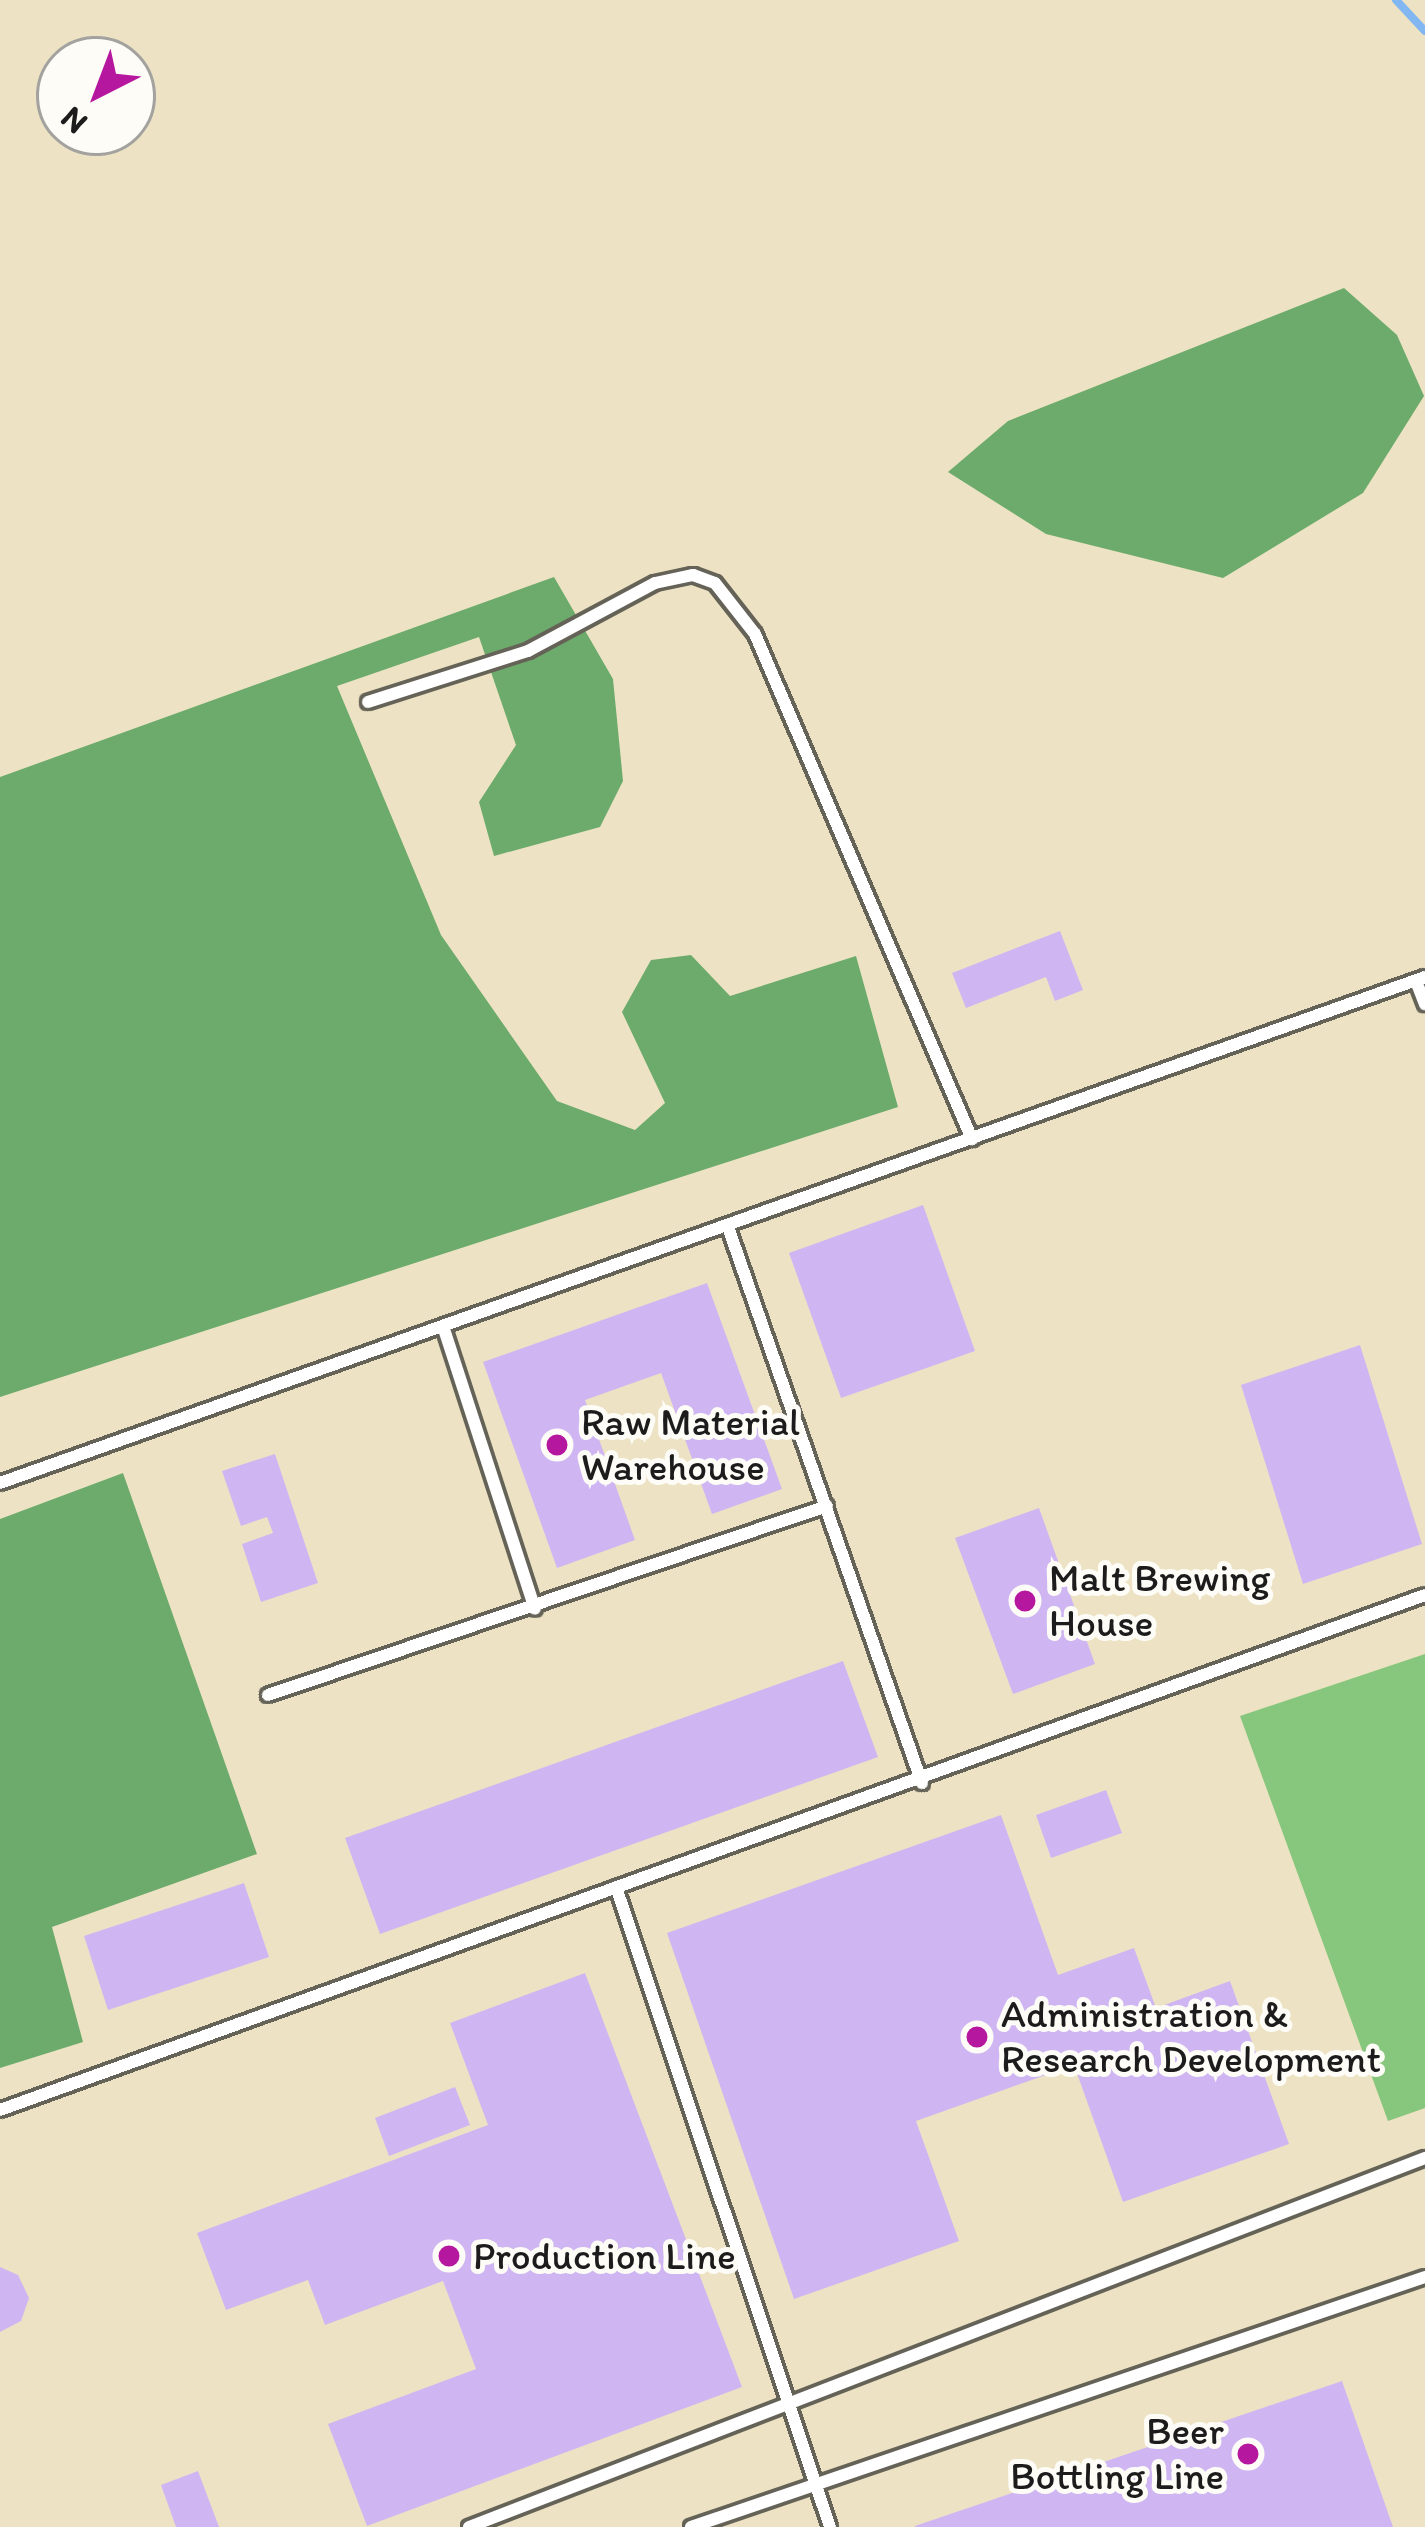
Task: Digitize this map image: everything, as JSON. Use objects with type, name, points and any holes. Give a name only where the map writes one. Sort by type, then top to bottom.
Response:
[{"type":"lane","points":[[368,702],[528,651],[655,584],[693,574],[715,583],[765,655],[972,1139]]},
{"type":"lane","points":[[0,1484],[1420,979],[1425,1004]]},
{"type":"lane","points":[[728,1228],[922,1783]]},
{"type":"lane","points":[[444,1329],[535,1609]]},
{"type":"lane","points":[[268,1695],[535,1609],[827,1506]]},
{"type":"lane","points":[[0,2110],[616,1887],[922,1783],[1425,1595]]},
{"type":"lane","points":[[616,1887],[830,2527]]},
{"type":"lane","points":[[469,2527],[1425,2158]]},
{"type":"lane","points":[[691,2527],[814,2479],[1425,2277]]},
{"type":"green space","points":[[1344,288],[1397,335],[1424,396],[1363,493],[1223,578],[1046,534],[948,472],[1008,421]]},
{"type":"green space","points":[[554,577],[613,679],[623,781],[600,827],[494,856],[479,802],[516,745],[479,637],[337,686],[441,935],[557,1101],[635,1130],[665,1103],[622,1012],[651,960],[691,955],[730,996],[856,956],[898,1107],[0,1397],[0,777]]},
{"type":"green space","points":[[123,1473],[257,1854],[52,1927],[83,2042],[0,2068],[0,1519]]},
{"type":"green space","points":[[1425,1654],[1425,2108],[1388,2121],[1240,1716]]},
{"type":"building","points":[[1060,931],[1083,990],[1055,1001],[1046,977],[966,1008],[952,973]]},
{"type":"building","points":[[923,1205],[975,1351],[841,1398],[789,1253]]},
{"type":"building","name":"Raw Material Warehouse","points":[[707,1283],[782,1489],[712,1514],[661,1373],[585,1400],[635,1540],[557,1568],[483,1362]]},
{"type":"building","points":[[1360,1345],[1422,1544],[1303,1584],[1241,1385]]},
{"type":"building","points":[[275,1454],[318,1583],[261,1602],[242,1544],[273,1533],[267,1517],[241,1526],[222,1471]]},
{"type":"building","name":"Malt Brewing House","points":[[1039,1508],[1095,1664],[1013,1694],[955,1538]]},
{"type":"building","points":[[843,1661],[878,1757],[380,1934],[345,1838]]},
{"type":"building","points":[[1106,1790],[1122,1833],[1051,1858],[1036,1815]]},
{"type":"building","name":"Administration & Research Development","points":[[1001,1815],[1058,1975],[1134,1948],[1156,2008],[1230,1981],[1289,2144],[1123,2202],[1074,2065],[916,2121],[959,2241],[794,2299],[667,1933]]},
{"type":"building","points":[[244,1883],[269,1957],[108,2010],[84,1936]]},
{"type":"building","name":"Production Line","points":[[585,1973],[742,2387],[367,2526],[328,2424],[476,2369],[443,2281],[325,2325],[308,2280],[226,2310],[197,2233],[488,2125],[450,2023]]},
{"type":"building","points":[[455,2087],[470,2125],[389,2156],[375,2118]]},
{"type":"building","points":[[0,2267],[18,2275],[29,2298],[21,2321],[0,2332]]},
{"type":"building","name":"Beer Bottling Line","points":[[1342,2381],[1393,2527],[915,2527],[915,2526]]},
{"type":"building","points":[[198,2471],[219,2527],[176,2527],[161,2485]]},
{"type":"waterway","points":[[1396,0],[1425,31]]},
{"type":"place","name":"Raw Material Warehouse","points":[[557,1445]]},
{"type":"place","name":"Malt Brewing House","points":[[1025,1601]]},
{"type":"place","name":"Administration & Research Development","points":[[977,2037]]},
{"type":"place","name":"Production Line","points":[[449,2256]]},
{"type":"place","name":"Beer Bottling Line","points":[[1248,2454]]}]
